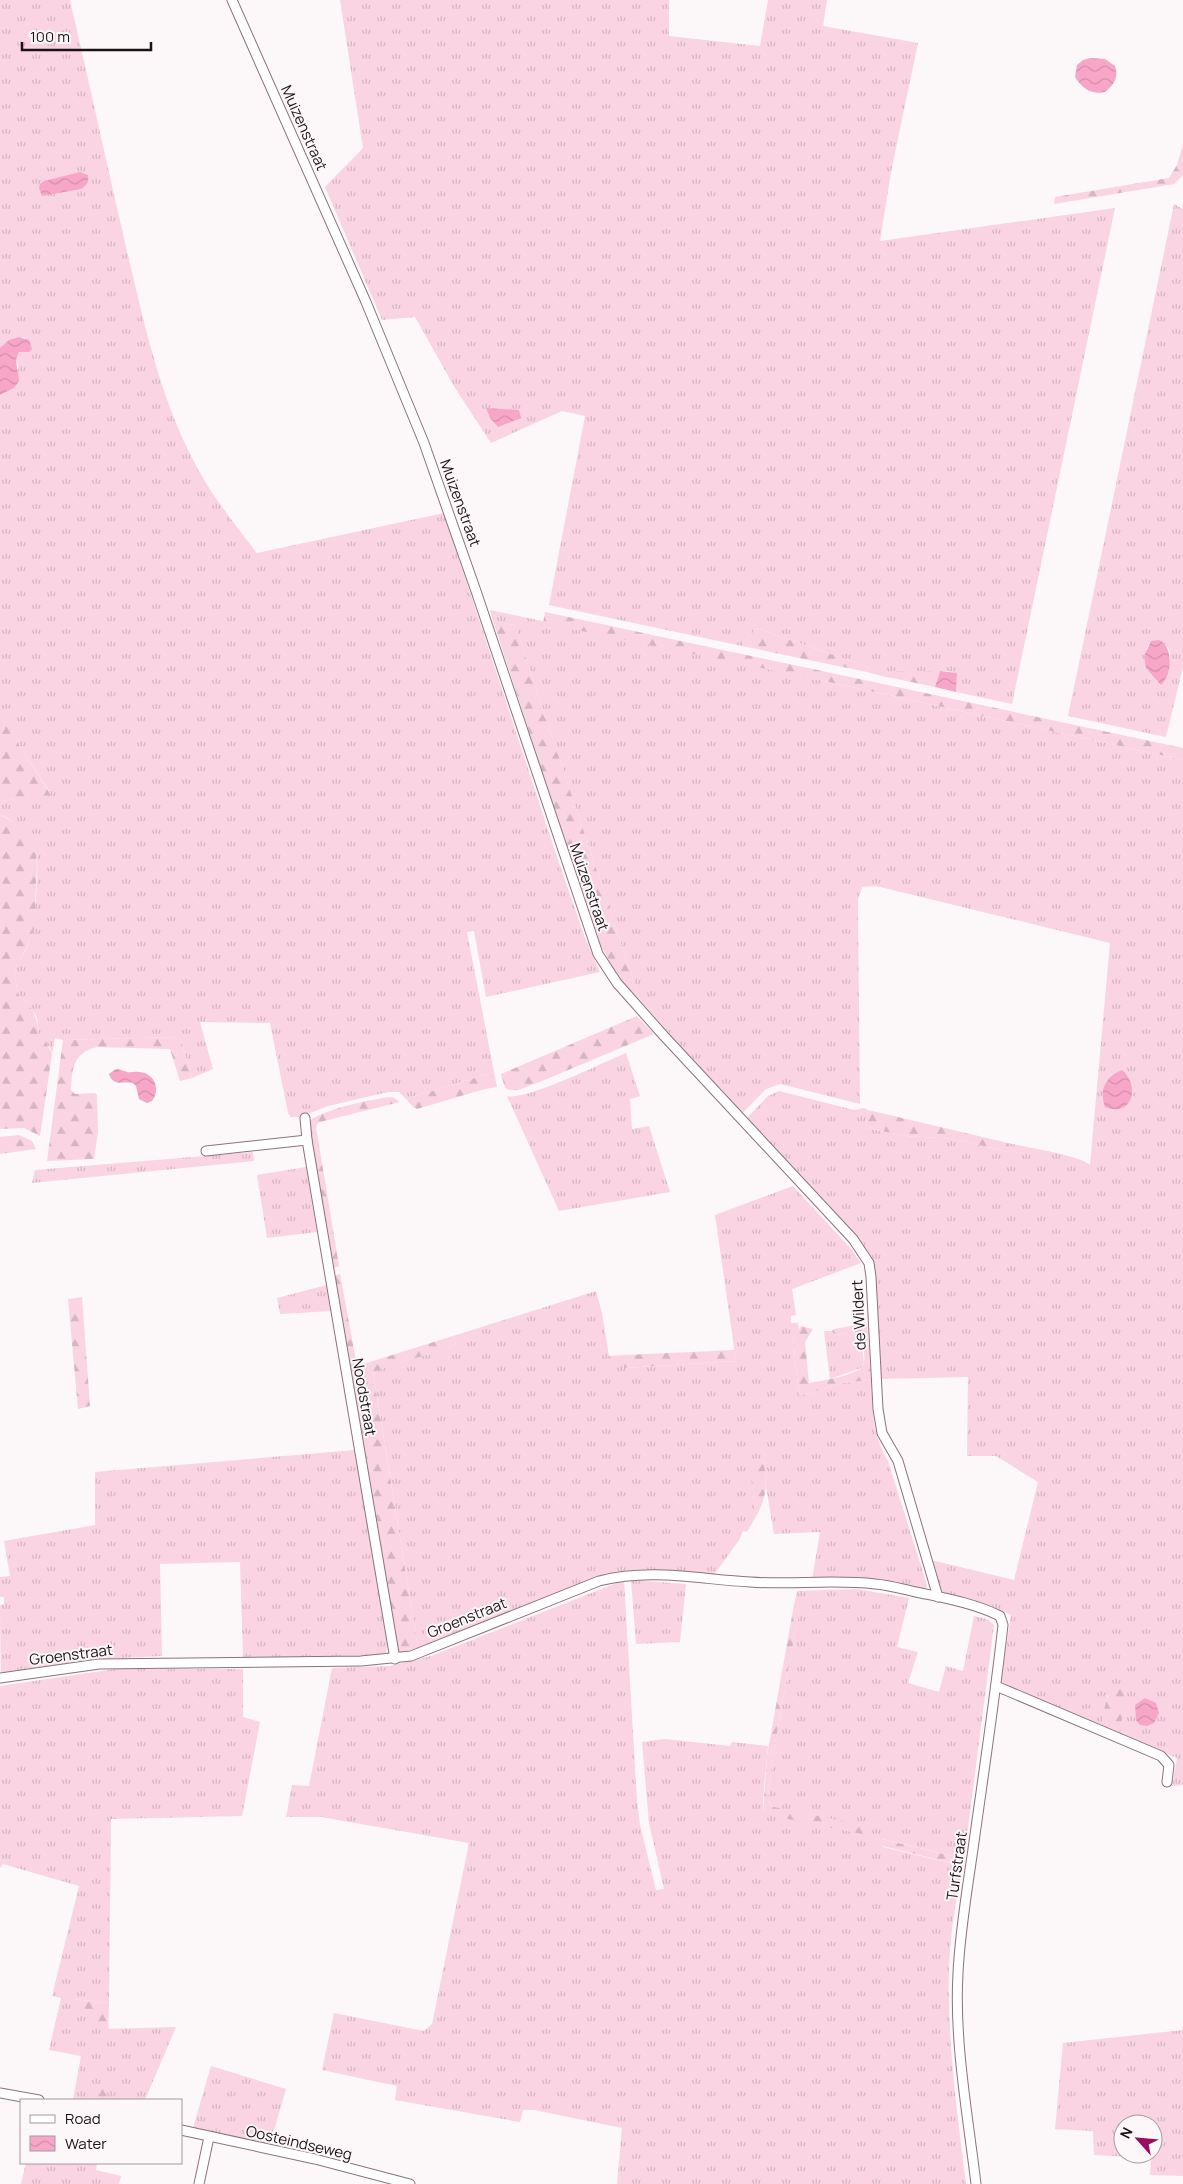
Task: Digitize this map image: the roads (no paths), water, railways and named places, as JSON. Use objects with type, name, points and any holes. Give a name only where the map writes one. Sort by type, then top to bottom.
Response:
[{"type":"street","name":"Muizenstraat","points":[[232,0],[362,294],[424,444],[476,591],[598,954],[618,983],[647,1017]]},
{"type":"street","name":"de Wildert","points":[[647,1017],[853,1239],[869,1263],[878,1410],[882,1433],[898,1461],[938,1597]]},
{"type":"street","name":"Noodstraat","points":[[305,1118],[307,1140],[395,1659]]},
{"type":"street","points":[[206,1151],[307,1140]]},
{"type":"street","name":"Groenstraat","points":[[0,1678],[99,1664],[395,1659],[411,1656],[599,1581],[621,1575],[641,1573],[698,1576],[750,1582],[874,1584],[938,1597]]},
{"type":"street","name":"Turfstraat","points":[[938,1597],[988,1610],[1000,1616],[1003,1625],[967,1888],[958,1974],[958,2017],[962,2064],[976,2184]]},
{"type":"street","points":[[996,1686],[1161,1756],[1169,1765],[1167,1782]]},
{"type":"street","points":[[0,2093],[33,2099]]},
{"type":"street","name":"Oosteindseweg","points":[[182,2130],[315,2159],[410,2184]]},
{"type":"street","points":[[199,2184],[209,2137]]},
{"type":"water","points":[[1090,58],[1105,59],[1115,66],[1115,80],[1105,92],[1100,93],[1087,90],[1075,77],[1077,65],[1083,60]]},
{"type":"water","points":[[80,172],[88,175],[87,183],[81,189],[42,196],[39,188],[40,184],[44,181]]},
{"type":"water","points":[[19,337],[29,340],[32,349],[29,352],[19,352],[16,362],[19,381],[14,388],[0,395],[0,348],[9,340]]},
{"type":"water","points":[[486,408],[519,410],[521,418],[498,427],[490,418]]},
{"type":"water","points":[[1159,640],[1167,649],[1170,661],[1167,675],[1161,685],[1146,668],[1144,656],[1151,641]]},
{"type":"water","points":[[940,671],[957,673],[956,692],[935,687]]},
{"type":"water","points":[[116,1069],[149,1075],[156,1087],[155,1097],[152,1101],[147,1103],[139,1099],[136,1086],[133,1083],[113,1081],[109,1074]]},
{"type":"water","points":[[1122,1070],[1128,1076],[1131,1084],[1131,1098],[1122,1108],[1105,1107],[1103,1090],[1105,1085],[1111,1076]]},
{"type":"water","points":[[1145,1698],[1156,1703],[1159,1713],[1154,1723],[1147,1726],[1140,1725],[1136,1720],[1135,1705]]}]
